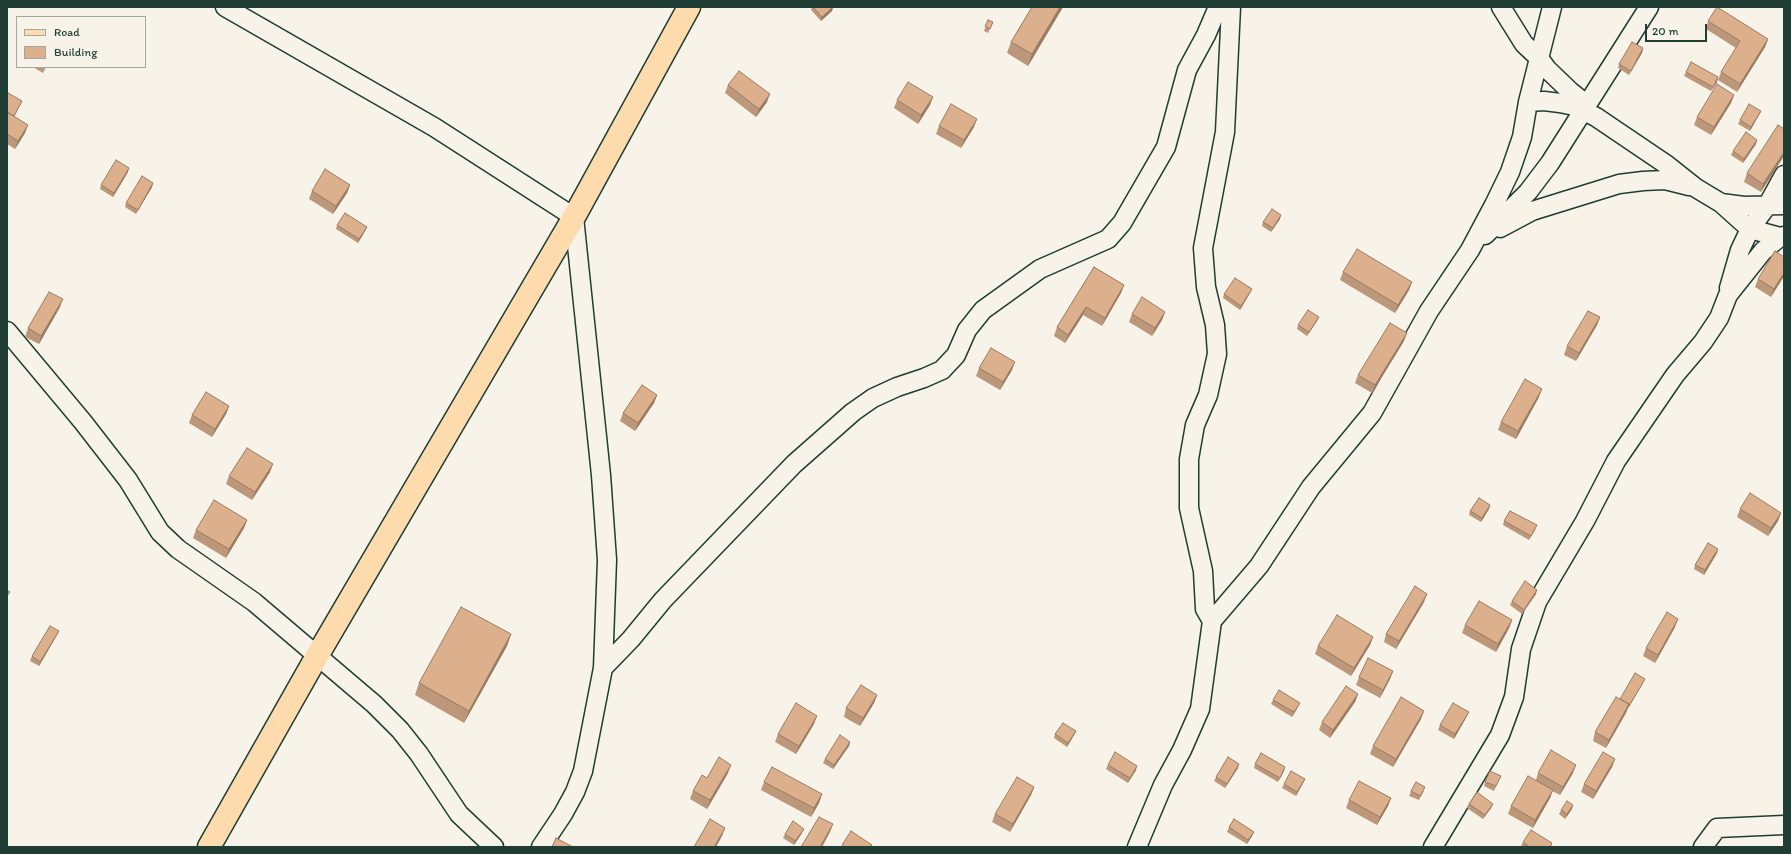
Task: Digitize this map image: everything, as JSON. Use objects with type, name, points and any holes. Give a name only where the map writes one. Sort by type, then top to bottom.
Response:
[{"type":"main road","points":[[209,847],[317,656],[574,217],[689,7]]},
{"type":"street","points":[[225,7],[434,127],[574,217],[601,475],[606,560],[603,668],[583,771],[575,792],[563,814],[541,847]]},
{"type":"street","points":[[603,668],[631,639],[663,600],[794,464],[853,412],[874,398],[897,387],[942,370],[956,355],[967,330],[983,310],[1040,269],[1108,239],[1122,223],[1166,147],[1187,70],[1206,35],[1218,7]]},
{"type":"street","points":[[1212,621],[1205,609],[1203,570],[1189,508],[1189,459],[1196,426],[1208,395],[1218,354],[1215,325],[1206,287],[1203,248],[1225,132],[1231,7]]},
{"type":"street","points":[[1501,7],[1524,44],[1539,58],[1547,69],[1582,101],[1596,117],[1635,143],[1696,188],[1721,203],[1750,229],[1782,236]]},
{"type":"street","points":[[1137,847],[1163,785],[1182,750],[1200,709],[1212,621],[1259,566],[1311,487],[1372,413],[1429,311],[1470,250],[1510,172],[1522,136],[1528,102],[1552,7]]},
{"type":"street","points":[[1470,250],[1528,192],[1550,163],[1649,7]]},
{"type":"street","points":[[1528,102],[1544,101],[1586,107]]},
{"type":"street","points":[[1728,296],[1729,284],[1740,250],[1750,229],[1775,206],[1784,174]]},
{"type":"street","points":[[1470,250],[1503,226],[1532,211],[1619,184],[1665,180],[1696,188]]},
{"type":"street","points":[[1721,203],[1775,206]]},
{"type":"street","points":[[1433,847],[1500,735],[1514,697],[1521,649],[1537,602],[1585,521],[1616,461],[1675,375],[1711,330],[1719,318],[1728,296],[1763,251],[1782,236]]},
{"type":"street","points":[[7,331],[83,422],[128,480],[160,532],[178,549],[254,602],[374,704],[400,730],[419,754],[460,814],[494,847]]},
{"type":"street","points":[[1703,847],[1717,828],[1784,825]]},
{"type":"building","points":[[813,7],[833,7],[822,17]]},
{"type":"building","points":[[1032,7],[1060,7],[1032,54],[1011,42]]},
{"type":"building","points":[[1717,7],[1768,39],[1740,84],[1721,72],[1740,41],[1708,21]]},
{"type":"building","points":[[988,20],[993,22],[990,29],[985,26]]},
{"type":"building","points":[[1632,42],[1643,48],[1631,71],[1619,64]]},
{"type":"building","points":[[1691,62],[1718,77],[1713,87],[1686,72]]},
{"type":"building","points":[[739,71],[770,94],[759,109],[728,85]]},
{"type":"building","points":[[908,82],[933,97],[921,115],[897,100]]},
{"type":"building","points":[[1717,84],[1734,95],[1714,127],[1697,117]]},
{"type":"building","points":[[8,93],[22,101],[14,116],[7,112]]},
{"type":"building","points":[[951,104],[977,119],[964,140],[939,126]]},
{"type":"building","points":[[1749,104],[1761,111],[1751,127],[1740,120]]},
{"type":"building","points":[[7,112],[28,125],[18,141],[7,134]]},
{"type":"building","points":[[1778,125],[1784,129],[1784,152],[1763,184],[1747,173]]},
{"type":"building","points":[[1746,132],[1757,140],[1744,159],[1733,151]]},
{"type":"building","points":[[116,160],[129,168],[114,193],[101,185]]},
{"type":"building","points":[[325,169],[350,185],[336,206],[312,191]]},
{"type":"building","points":[[142,176],[153,183],[138,210],[126,203]]},
{"type":"building","points":[[1272,209],[1281,215],[1273,228],[1263,222]]},
{"type":"building","points":[[345,213],[367,227],[359,239],[337,225]]},
{"type":"building","points":[[1357,249],[1412,282],[1398,305],[1343,272]]},
{"type":"building","points":[[1775,251],[1784,257],[1784,273],[1774,289],[1758,279]]},
{"type":"building","points":[[1094,267],[1124,285],[1105,318],[1086,307],[1068,335],[1057,327]]},
{"type":"building","points":[[1235,278],[1252,289],[1241,306],[1224,294]]},
{"type":"building","points":[[49,292],[63,299],[41,336],[28,328]]},
{"type":"building","points":[[1142,297],[1165,312],[1155,328],[1132,314]]},
{"type":"building","points":[[1308,310],[1319,317],[1309,332],[1298,325]]},
{"type":"building","points":[[1588,311],[1600,317],[1579,353],[1567,346]]},
{"type":"building","points":[[1390,323],[1407,333],[1375,385],[1358,375]]},
{"type":"building","points":[[991,348],[1015,362],[1003,382],[979,368]]},
{"type":"building","points":[[1525,379],[1542,389],[1518,431],[1501,422]]},
{"type":"building","points":[[642,385],[657,395],[638,423],[623,413]]},
{"type":"building","points":[[206,392],[229,406],[215,429],[192,415]]},
{"type":"building","points":[[247,448],[273,464],[255,492],[229,476]]},
{"type":"building","points":[[1750,493],[1781,513],[1771,528],[1740,509]]},
{"type":"building","points":[[1479,498],[1490,505],[1482,518],[1470,511]]},
{"type":"building","points":[[214,500],[247,520],[229,549],[196,530]]},
{"type":"building","points":[[1510,511],[1537,525],[1531,536],[1504,521]]},
{"type":"building","points":[[1708,543],[1718,549],[1705,570],[1695,565]]},
{"type":"building","points":[[1525,581],[1537,590],[1524,610],[1512,601]]},
{"type":"building","points":[[1415,586],[1427,594],[1399,641],[1386,634]]},
{"type":"building","points":[[1479,601],[1512,620],[1498,644],[1465,625]]},
{"type":"building","points":[[461,607],[511,634],[469,711],[419,683]]},
{"type":"building","points":[[1667,612],[1678,619],[1658,655],[1646,648]]},
{"type":"building","points":[[1337,615],[1373,637],[1354,668],[1318,646]]},
{"type":"building","points":[[50,626],[59,631],[40,662],[32,656]]},
{"type":"building","points":[[1368,658],[1393,671],[1383,690],[1359,677]]},
{"type":"building","points":[[1635,673],[1645,679],[1628,706],[1629,704],[1620,699]]},
{"type":"building","points":[[861,685],[877,695],[863,718],[846,708]]},
{"type":"building","points":[[1346,686],[1358,694],[1333,730],[1322,722]]},
{"type":"building","points":[[1279,690],[1300,703],[1294,712],[1273,700]]},
{"type":"building","points":[[1401,697],[1424,711],[1396,759],[1373,746]]},
{"type":"building","points":[[1616,697],[1629,704],[1609,740],[1595,732]]},
{"type":"building","points":[[796,703],[817,716],[799,746],[778,734]]},
{"type":"building","points":[[1453,703],[1469,712],[1455,734],[1440,725]]},
{"type":"building","points":[[1063,723],[1076,731],[1068,743],[1055,734]]},
{"type":"building","points":[[840,735],[850,742],[834,765],[825,759]]},
{"type":"building","points":[[1551,750],[1576,765],[1563,787],[1538,773]]},
{"type":"building","points":[[1115,752],[1137,766],[1130,778],[1108,765]]},
{"type":"building","points":[[1603,752],[1615,759],[1596,791],[1584,784]]},
{"type":"building","points":[[1261,753],[1285,767],[1280,778],[1255,764]]},
{"type":"building","points":[[719,757],[731,765],[710,800],[693,791],[702,775],[707,778]]},
{"type":"building","points":[[1228,757],[1239,764],[1227,784],[1216,777]]},
{"type":"building","points":[[772,767],[822,794],[814,808],[764,782]]},
{"type":"building","points":[[1291,771],[1305,779],[1297,792],[1284,784]]},
{"type":"building","points":[[1490,771],[1501,776],[1496,786],[1485,782]]},
{"type":"building","points":[[1528,776],[1553,790],[1535,820],[1511,806]]},
{"type":"building","points":[[1017,777],[1034,787],[1013,824],[995,814]]},
{"type":"building","points":[[1359,781],[1391,798],[1380,817],[1349,800]]},
{"type":"building","points":[[1416,782],[1425,787],[1420,796],[1411,791]]},
{"type":"building","points":[[1477,792],[1493,804],[1485,815],[1469,804]]},
{"type":"building","points":[[1567,801],[1573,805],[1567,814],[1561,810]]},
{"type":"building","points":[[819,817],[833,824],[820,847],[801,847]]},
{"type":"building","points":[[710,819],[725,828],[714,847],[694,847]]},
{"type":"building","points":[[1234,819],[1254,832],[1248,840],[1229,827]]},
{"type":"building","points":[[793,821],[804,829],[795,841],[785,834]]},
{"type":"building","points":[[1531,830],[1552,843],[1550,847],[1530,847],[1523,842]]},
{"type":"building","points":[[851,831],[872,845],[870,847],[845,847],[842,845]]},
{"type":"building","points":[[556,838],[573,847],[552,847]]}]
